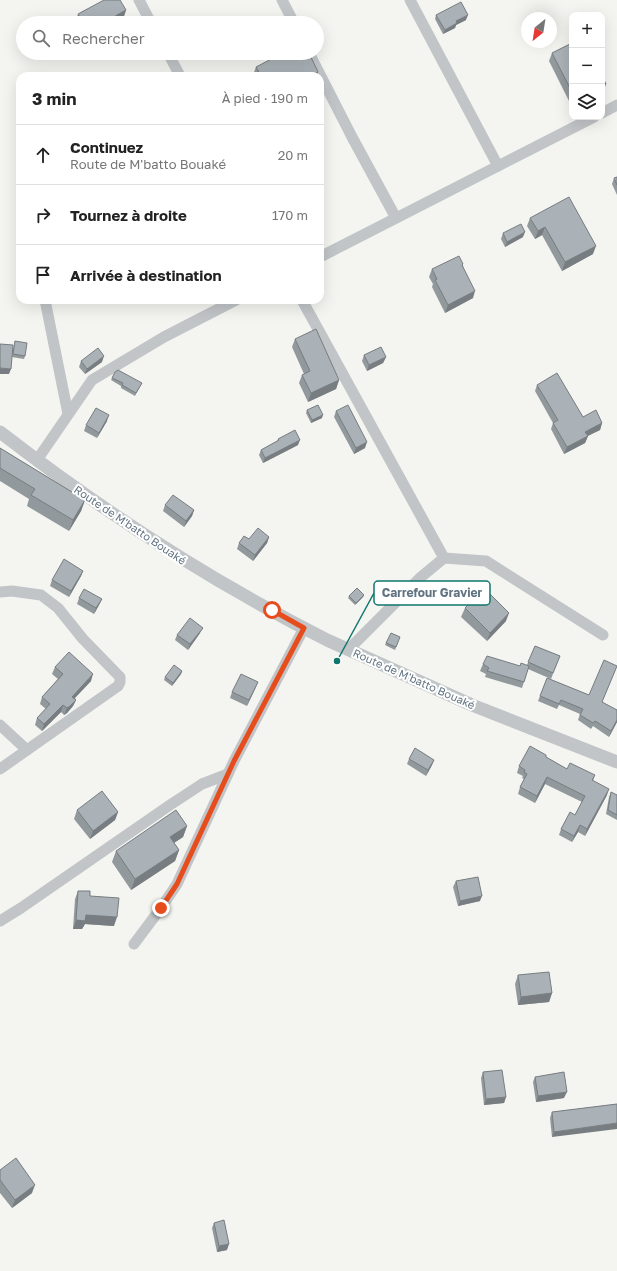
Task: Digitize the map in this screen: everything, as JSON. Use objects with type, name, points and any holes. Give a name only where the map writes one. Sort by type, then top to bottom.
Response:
[{"type":"street","points":[[139,0],[147,16]]},
{"type":"street","points":[[282,0],[290,16]]},
{"type":"street","points":[[410,0],[498,166]]},
{"type":"street","points":[[172,60],[178,72]]},
{"type":"street","points":[[313,60],[319,72]]},
{"type":"street","points":[[324,82],[396,218]]},
{"type":"street","points":[[605,111],[617,105]]},
{"type":"street","points":[[324,255],[588,120]]},
{"type":"street","points":[[46,304],[68,414]]},
{"type":"street","points":[[37,460],[92,380],[164,337],[228,304]]},
{"type":"street","points":[[304,304],[444,558]]},
{"type":"street","name":"Route de M'batto Bouaké","points":[[0,432],[77,490],[187,562],[304,628],[472,705],[617,762]]},
{"type":"street","points":[[349,649],[416,583],[444,558],[486,561],[604,635]]},
{"type":"street","points":[[0,592],[12,591],[41,595],[58,608],[83,639],[120,677],[118,686],[0,769]]},
{"type":"street","points":[[134,944],[177,884],[228,774],[304,628]]},
{"type":"street","points":[[0,725],[27,750]]},
{"type":"street","points":[[0,921],[202,784],[228,774]]},
{"type":"building","points":[[104,0],[120,0],[126,10],[115,16],[79,16],[78,14]]},
{"type":"building","points":[[461,2],[468,15],[456,21],[457,23],[445,30],[436,15]]},
{"type":"building","points":[[569,44],[569,86],[552,53]]},
{"type":"building","points":[[270,60],[312,60],[318,72],[259,72],[256,67]]},
{"type":"building","points":[[617,177],[617,185],[614,178]]},
{"type":"building","points":[[569,197],[596,246],[565,262],[545,227],[538,231],[530,218]]},
{"type":"building","points":[[521,224],[525,232],[507,242],[503,233]]},
{"type":"building","points":[[459,256],[475,291],[448,305],[435,280],[437,279],[432,269]]},
{"type":"building","points":[[316,329],[339,380],[311,393],[302,375],[310,371],[295,339]]},
{"type":"building","points":[[15,341],[27,343],[25,356],[13,354]]},
{"type":"building","points":[[0,344],[13,345],[11,369],[0,368]]},
{"type":"building","points":[[381,347],[386,357],[369,365],[364,355]]},
{"type":"building","points":[[98,348],[104,356],[87,369],[81,361]]},
{"type":"building","points":[[118,370],[142,383],[136,393],[122,385],[123,383],[112,378]]},
{"type":"building","points":[[557,373],[583,417],[596,410],[602,423],[585,432],[588,436],[567,447],[553,423],[558,420],[537,385]]},
{"type":"building","points":[[318,405],[323,415],[312,420],[307,410]]},
{"type":"building","points":[[348,405],[367,442],[356,448],[336,411]]},
{"type":"building","points":[[96,408],[109,415],[99,433],[86,425]]},
{"type":"building","points":[[295,430],[300,440],[265,458],[261,450]]},
{"type":"building","points":[[0,448],[85,500],[73,520],[31,495],[35,489],[0,468]]},
{"type":"building","points":[[173,495],[194,510],[186,521],[165,505]]},
{"type":"building","points":[[258,528],[269,537],[255,555],[239,543],[244,536],[249,539]]},
{"type":"building","points":[[64,559],[83,571],[71,591],[52,580]]},
{"type":"building","points":[[357,588],[364,595],[356,603],[349,596]]},
{"type":"building","points":[[484,588],[509,613],[490,633],[465,608]]},
{"type":"building","points":[[84,589],[102,599],[96,608],[79,598]]},
{"type":"building","points":[[190,618],[203,628],[190,644],[177,635]]},
{"type":"building","points":[[391,633],[400,637],[396,647],[386,643]]},
{"type":"building","points":[[535,646],[560,656],[553,673],[528,662]]},
{"type":"building","points":[[69,652],[93,674],[72,697],[76,700],[67,708],[63,705],[44,724],[37,718],[50,704],[42,697],[63,674],[55,667]]},
{"type":"building","points":[[487,656],[520,666],[521,663],[529,666],[524,682],[487,671],[489,668],[483,664]]},
{"type":"building","points":[[604,660],[617,666],[602,702],[617,710],[617,720],[611,731],[595,721],[593,723],[580,715],[583,709],[561,700],[559,704],[540,696],[547,678],[589,695]]},
{"type":"building","points":[[174,665],[182,671],[173,683],[165,677]]},
{"type":"building","points":[[241,674],[258,682],[249,700],[232,692]]},
{"type":"building","points":[[530,746],[567,769],[570,763],[595,775],[592,780],[609,789],[587,829],[580,825],[574,836],[561,829],[570,812],[575,815],[585,796],[547,777],[537,796],[520,787],[527,774],[524,772],[525,770],[519,766]]},
{"type":"building","points":[[415,748],[434,760],[428,770],[409,759]]},
{"type":"building","points":[[102,791],[118,812],[93,831],[77,810]]},
{"type":"building","points":[[611,792],[617,795],[617,815],[608,810]]},
{"type":"building","points":[[176,810],[187,826],[170,837],[179,850],[135,879],[116,851]]},
{"type":"building","points":[[478,877],[482,896],[460,901],[456,881]]},
{"type":"building","points":[[78,891],[90,891],[90,896],[119,898],[117,917],[86,915],[85,921],[76,920]]},
{"type":"building","points":[[549,972],[552,993],[521,997],[518,975]]},
{"type":"building","points":[[502,1070],[506,1097],[486,1099],[483,1072]]},
{"type":"building","points":[[564,1072],[567,1092],[538,1096],[535,1077]]},
{"type":"building","points":[[617,1104],[617,1123],[554,1132],[552,1112]]},
{"type":"building","points":[[16,1158],[35,1185],[15,1200],[0,1180],[0,1170]]},
{"type":"building","points":[[224,1220],[229,1244],[219,1246],[214,1223]]},
{"type":"place","name":"Carrefour Gravier","points":[[337,661]]},
{"type":"route","points":[[161,908],[177,884],[234,761],[304,628],[272,610]]}]
